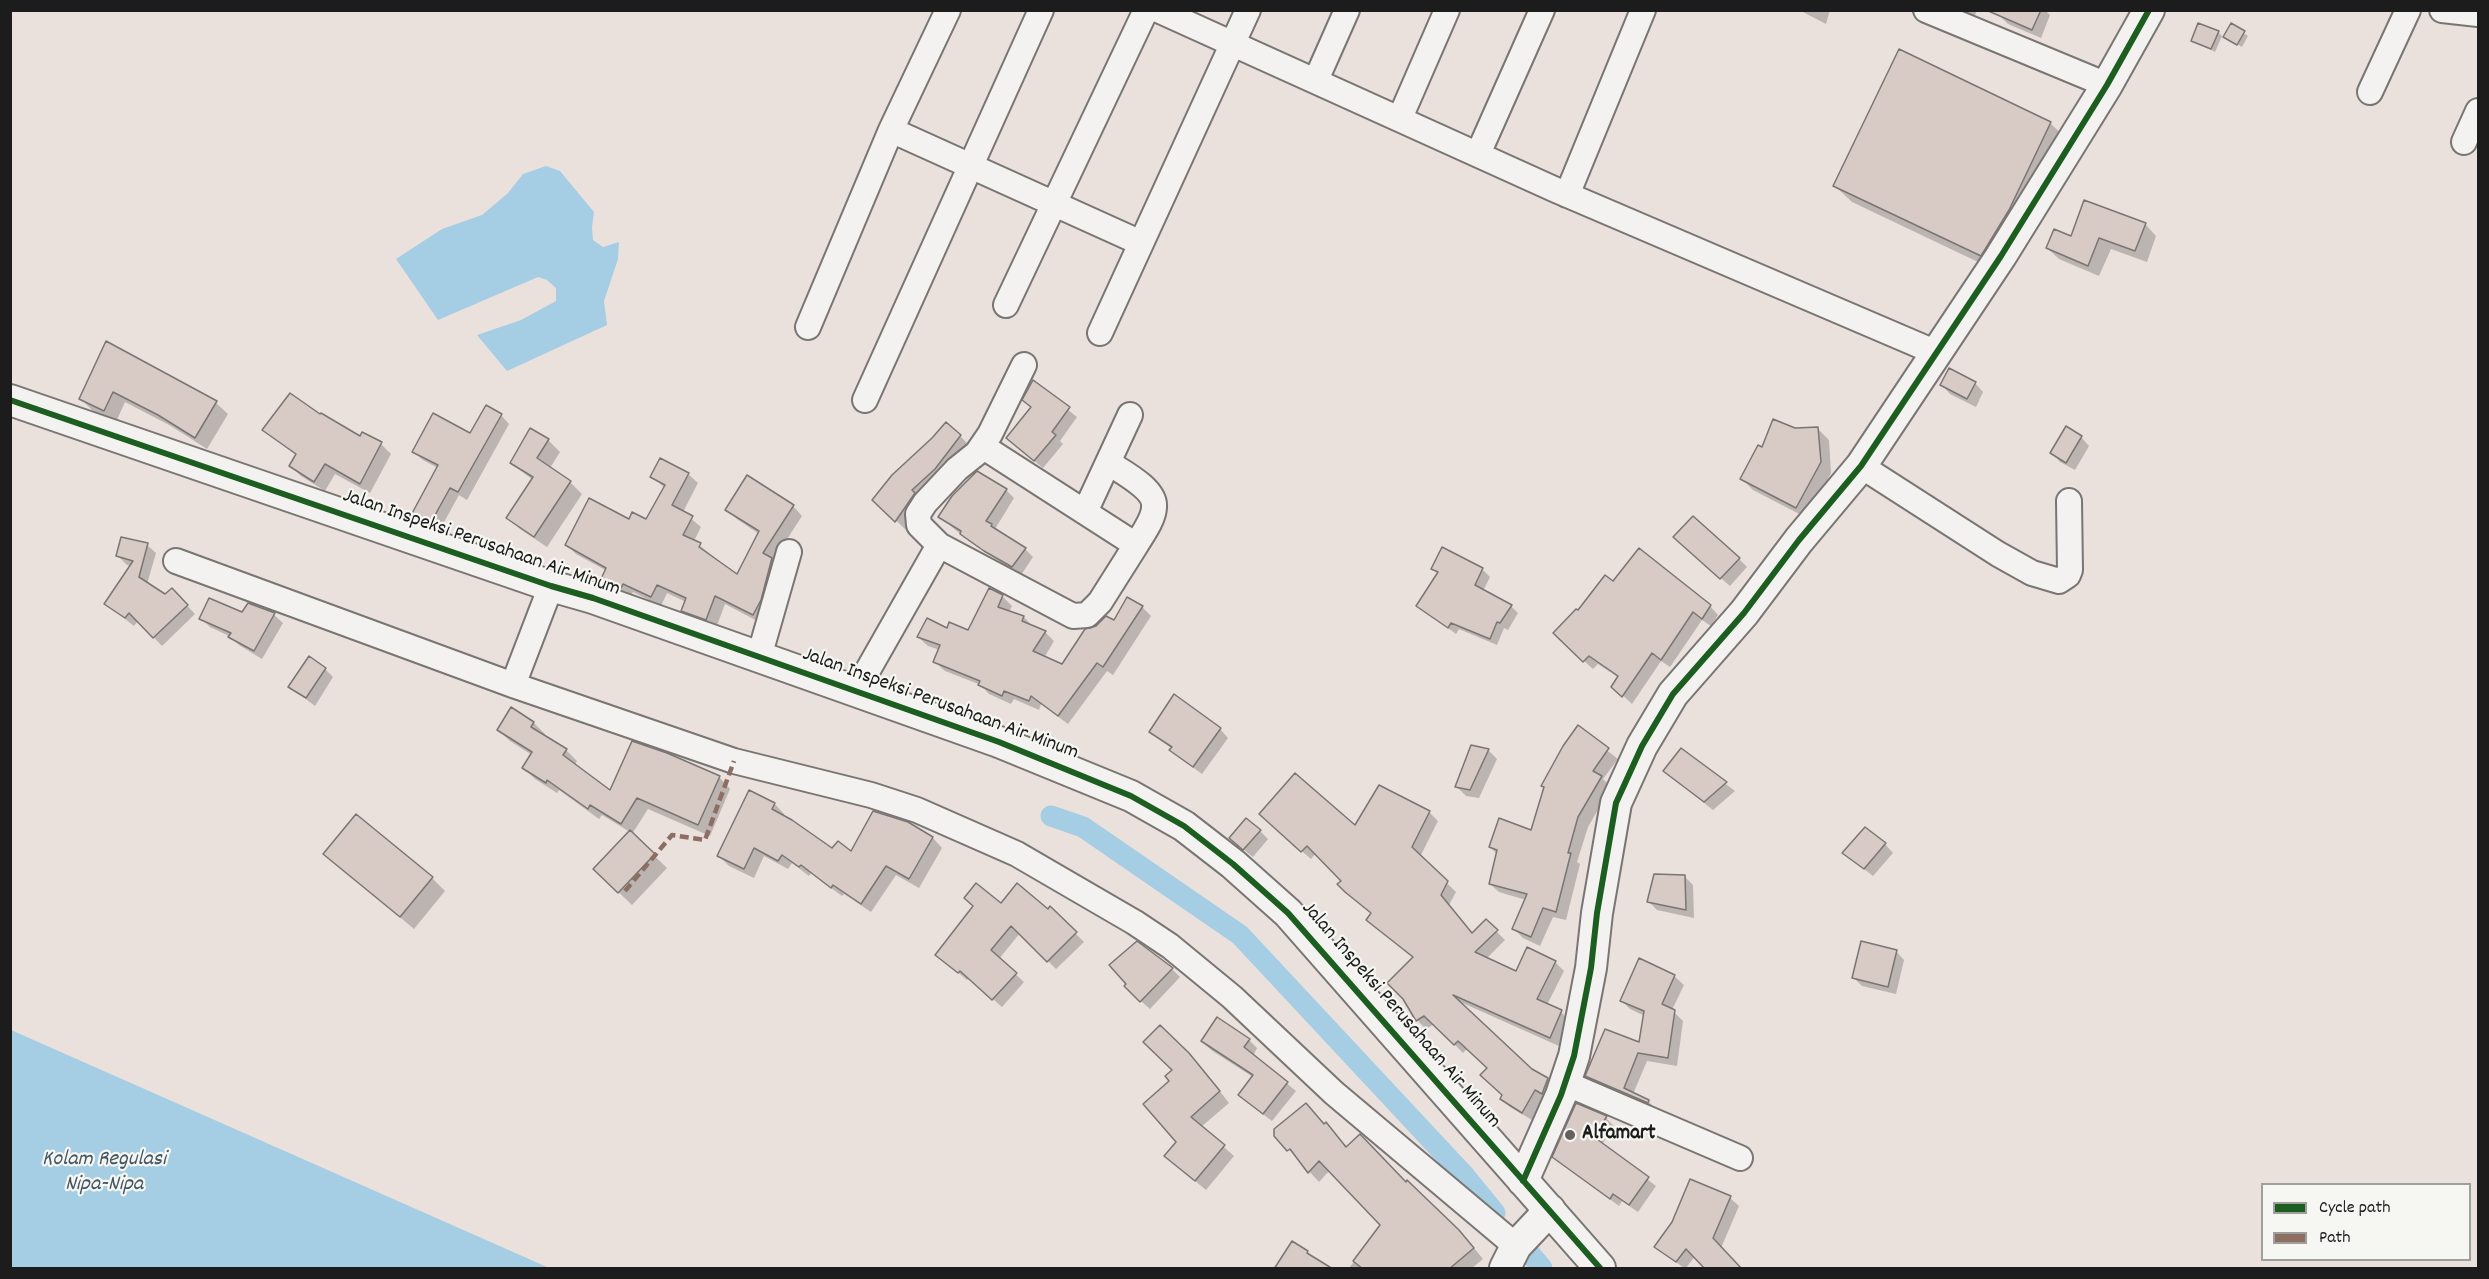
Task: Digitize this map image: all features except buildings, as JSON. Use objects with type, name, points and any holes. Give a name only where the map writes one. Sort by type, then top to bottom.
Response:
[{"type":"street","points":[[808,327],[891,130],[948,10]]},
{"type":"street","points":[[865,400],[1041,10]]},
{"type":"street","points":[[1006,305],[1146,10]]},
{"type":"street","points":[[1158,10],[1567,195],[1937,352]]},
{"type":"street","points":[[1100,333],[1235,43],[1248,10]]},
{"type":"street","points":[[1316,80],[1347,10]]},
{"type":"street","points":[[1400,118],[1447,10]]},
{"type":"street","points":[[1478,154],[1542,10]]},
{"type":"street","points":[[1567,195],[1643,10]]},
{"type":"street","points":[[1926,10],[1973,19],[2107,85]]},
{"type":"street","points":[[1523,1181],[1565,1083],[1574,1056],[1591,968],[1597,913],[1616,803],[1642,746],[1673,694],[1744,613],[1799,540],[1861,466],[2001,256],[2107,85],[2149,10]]},
{"type":"street","points":[[2370,92],[2408,10]]},
{"type":"street","points":[[2442,10],[2478,14]]},
{"type":"street","points":[[2464,142],[2478,111]]},
{"type":"street","points":[[891,130],[970,168],[1141,243]]},
{"type":"street","points":[[1024,365],[990,434],[976,453],[957,469],[925,503],[918,514],[919,525],[939,545],[1073,616],[1083,616],[1100,602],[1136,545],[1154,510],[1155,503],[1138,481],[1109,463]]},
{"type":"street","name":"Jalan Inspeksi Perusahaan Air Minum","points":[[10,400],[551,586],[592,598],[1068,768],[1131,796],[1184,826],[1233,864],[1288,913],[1550,1209],[1600,1269]]},
{"type":"street","points":[[1085,513],[1130,415]]},
{"type":"street","points":[[981,446],[1136,545]]},
{"type":"street","points":[[1861,466],[1998,554],[2032,573],[2059,581],[2068,576],[2070,570],[2069,501]]},
{"type":"street","points":[[855,692],[939,545]]},
{"type":"street","points":[[759,657],[789,552]]},
{"type":"street","points":[[176,561],[513,685],[734,761],[871,795],[917,810],[1017,854],[1134,922],[1170,946],[1232,997],[1511,1257],[1550,1209]]},
{"type":"street","points":[[513,685],[551,586]]},
{"type":"street","points":[[1565,1083],[1740,1158]]},
{"type":"water","points":[[546,166],[560,171],[594,212],[593,240],[603,247],[619,242],[618,259],[604,301],[607,325],[507,371],[477,335],[521,320],[556,301],[556,288],[547,280],[538,277],[438,320],[396,259],[442,229],[482,215],[508,193],[523,174]]},
{"type":"water","name":"Kolam Regulasi Nipa-Nipa","points":[[11,1030],[529,1259],[549,1268],[11,1268]]},
{"type":"waterway","points":[[1051,816],[1083,827],[1240,935],[1464,1175],[1495,1213]]},
{"type":"waterway","points":[[1531,1255],[1542,1268]]},
{"type":"marked path","points":[[625,891],[672,835],[705,840],[734,761]]},
{"type":"cycle path","points":[[1523,1181],[1561,1095],[1574,1056],[1591,968],[1597,913],[1616,803],[1642,746],[1673,694],[1744,613],[1799,540],[1861,466],[2001,256],[2107,85],[2149,10]]},
{"type":"cycle path","points":[[10,400],[551,586],[593,598],[999,742],[1131,796],[1184,826],[1233,864],[1288,913],[1600,1268]]},
{"type":"place","name":"Alfamart","points":[[1570,1135]]}]
